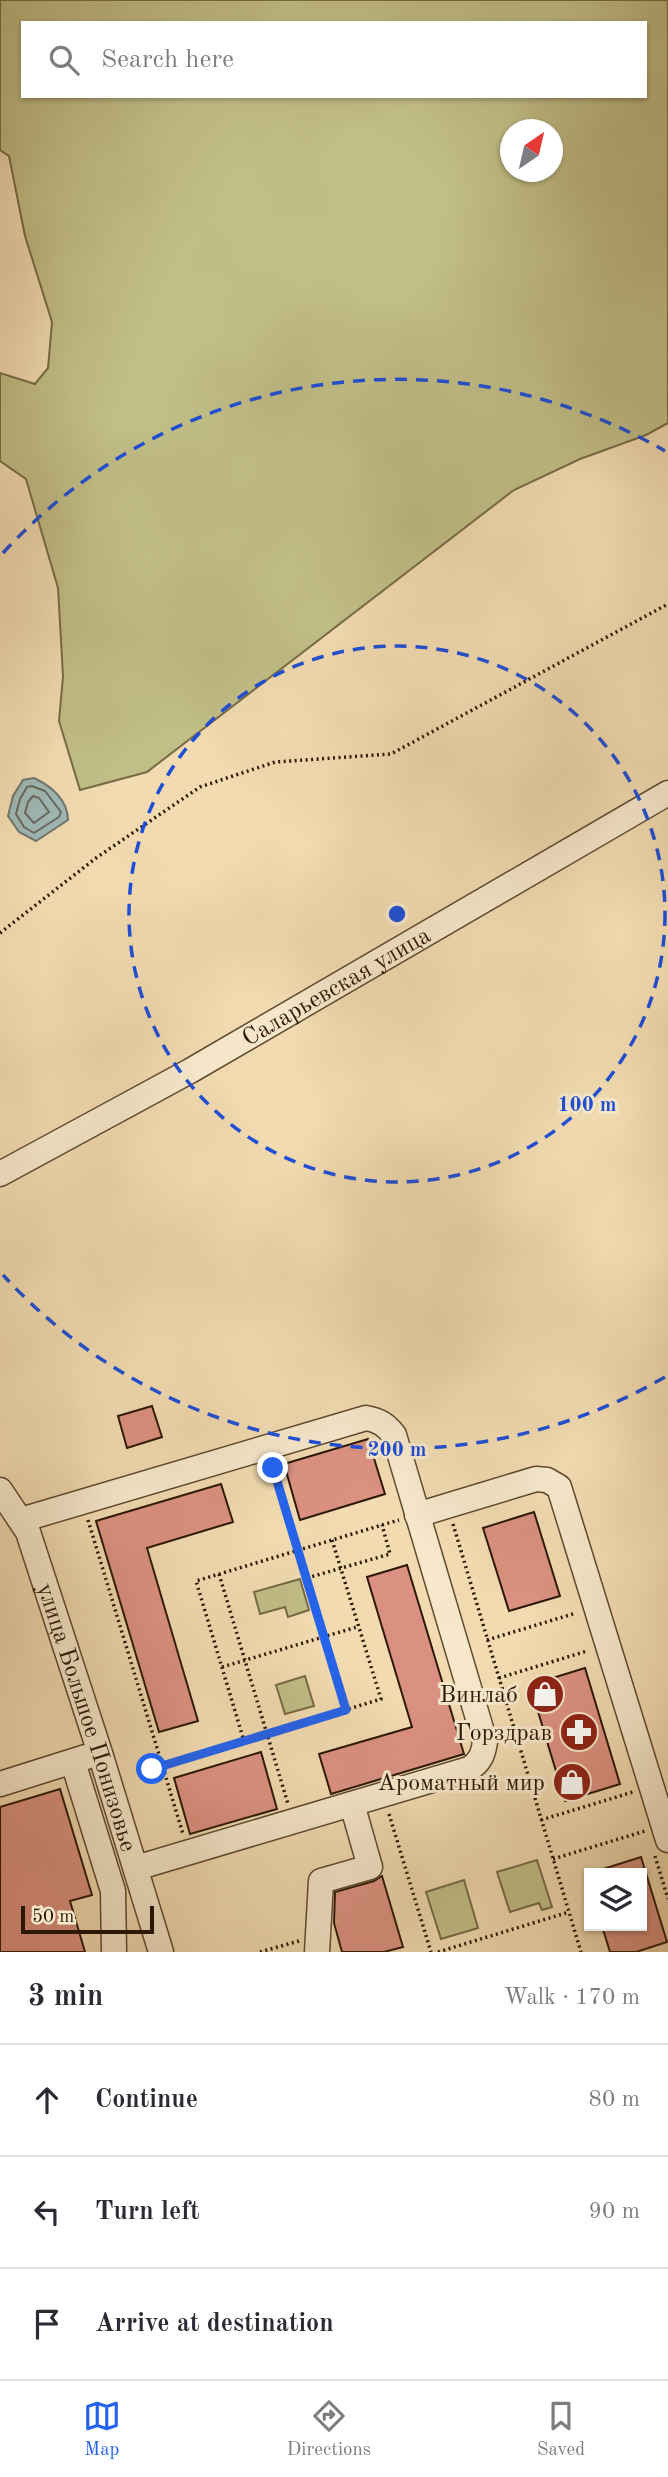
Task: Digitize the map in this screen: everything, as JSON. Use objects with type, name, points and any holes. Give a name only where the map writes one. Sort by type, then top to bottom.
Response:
[{"type":"street","name":"Саларьевская улица","points":[[0,1174],[190,1071],[668,793]]},
{"type":"street","points":[[21,1520],[366,1418],[376,1419],[394,1435],[485,1742],[478,1763],[469,1769],[136,1868]]},
{"type":"street","points":[[417,1515],[536,1479],[547,1480],[559,1487],[657,1835]]},
{"type":"street","name":"улица Большое Понизовье","points":[[0,1490],[28,1532],[161,1952]]},
{"type":"street","points":[[0,1784],[100,1753]]},
{"type":"street","points":[[73,1762],[113,1891],[114,1952]]},
{"type":"street","points":[[318,1943],[321,1881],[370,1867],[352,1804]]},
{"type":"path","points":[[0,933],[96,858],[200,787],[275,762],[391,754],[668,604]]},
{"type":"path","points":[[0,922],[6,929]]},
{"type":"path","points":[[273,1468],[346,1710]]},
{"type":"path","points":[[88,1519],[184,1840]]},
{"type":"path","points":[[244,1741],[196,1581],[393,1522]]},
{"type":"path","points":[[452,1522],[581,1952]]},
{"type":"path","points":[[307,1578],[390,1554],[382,1525]]},
{"type":"path","points":[[152,1769],[381,1699],[332,1540]]},
{"type":"path","points":[[219,1574],[289,1805]]},
{"type":"path","points":[[487,1640],[580,1612]]},
{"type":"path","points":[[222,1667],[358,1627]]},
{"type":"path","points":[[499,1678],[592,1650]]},
{"type":"path","points":[[541,1820],[635,1791]]},
{"type":"path","points":[[383,1795],[431,1952]]},
{"type":"path","points":[[553,1859],[657,1835]]},
{"type":"path","points":[[438,1952],[569,1912]]},
{"type":"path","points":[[260,1952],[318,1943]]},
{"type":"shaded area","points":[[0,0],[668,0],[668,423],[646,435],[580,459],[514,490],[147,772],[80,790],[59,721],[63,676],[58,588],[26,479],[0,461],[0,373],[35,384],[48,368],[52,322],[25,236],[9,156],[0,150]]},
{"type":"shaded area","points":[[300,1579],[309,1610],[288,1617],[285,1607],[260,1614],[254,1592]]},
{"type":"shaded area","points":[[305,1676],[314,1706],[285,1714],[276,1685]]},
{"type":"shaded area","points":[[537,1860],[552,1907],[542,1910],[539,1903],[510,1912],[497,1872]]},
{"type":"shaded area","points":[[464,1880],[478,1928],[441,1939],[426,1892]]},
{"type":"water","points":[[34,778],[62,800],[68,820],[36,841],[19,832],[8,816],[13,796],[23,780]]},
{"type":"building","points":[[152,1406],[162,1437],[127,1448],[118,1416]]},
{"type":"building","points":[[368,1439],[385,1494],[300,1520],[284,1464]]},
{"type":"building","points":[[221,1484],[233,1522],[147,1548],[198,1721],[159,1732],[96,1521]]},
{"type":"building","points":[[534,1512],[560,1596],[509,1611],[483,1528]]},
{"type":"building","points":[[407,1565],[464,1754],[331,1794],[319,1754],[412,1727],[367,1577]]},
{"type":"building","points":[[585,1668],[620,1784],[565,1801],[530,1685]]},
{"type":"building","points":[[261,1752],[277,1809],[190,1834],[174,1778]]},
{"type":"building","points":[[60,1789],[92,1895],[70,1901],[85,1952],[0,1952],[0,1807]]},
{"type":"building","points":[[641,1857],[644,1868],[606,1868]]},
{"type":"building","points":[[382,1876],[403,1947],[384,1952],[342,1952],[334,1923],[335,1892],[374,1881]]},
{"type":"building","points":[[647,1877],[667,1942],[636,1952],[610,1952],[604,1931],[647,1931]]},
{"type":"place","name":"Винлаб","points":[[545,1694]]},
{"type":"place","name":"Горздрав","points":[[579,1732]]},
{"type":"place","name":"Ароматный мир","points":[[572,1782]]},
{"type":"route","points":[[152,1769],[346,1710],[273,1468]]}]
